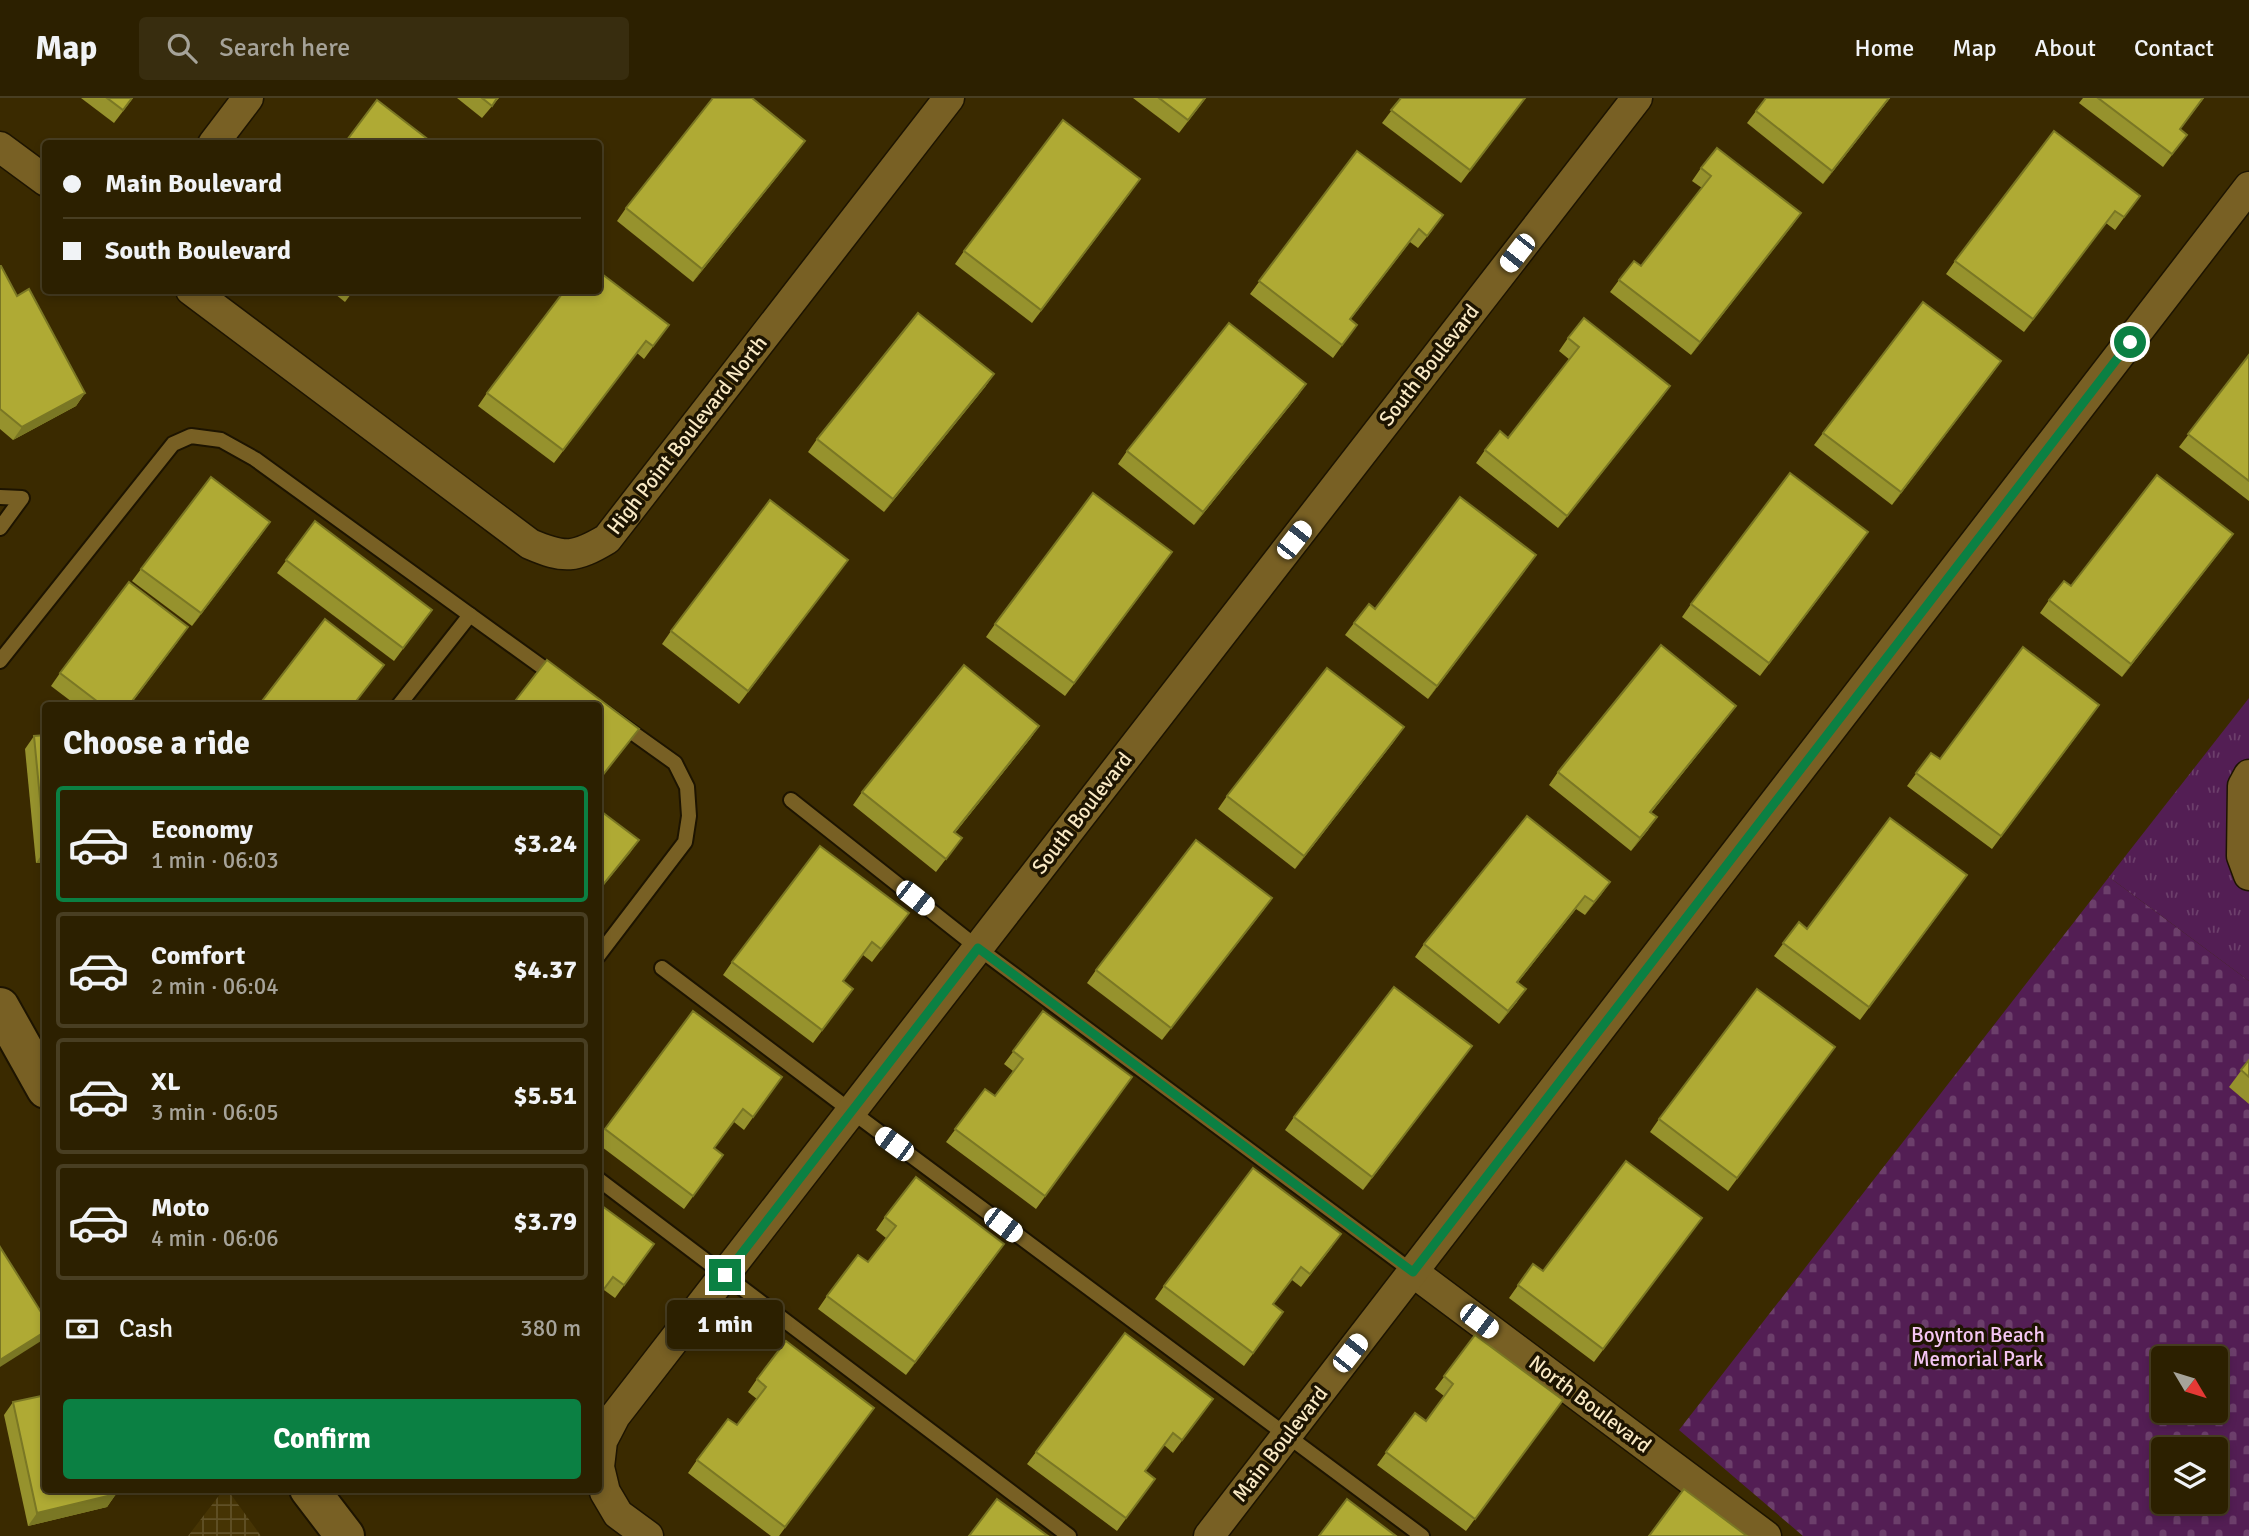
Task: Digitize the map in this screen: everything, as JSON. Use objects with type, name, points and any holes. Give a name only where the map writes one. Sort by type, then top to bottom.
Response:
[{"type":"street","points":[[216,140],[248,98]]},
{"type":"street","name":"High Point Boulevard North","points":[[196,294],[530,544],[555,555],[583,554],[607,539],[949,98]]},
{"type":"street","name":"South Boulevard","points":[[602,1437],[615,1416],[1636,98]]},
{"type":"street","points":[[0,147],[42,178]]},
{"type":"street","name":"Main Boulevard","points":[[1209,1536],[2249,187]]},
{"type":"street","points":[[2249,775],[2244,786],[2242,856],[2249,875]]},
{"type":"street","points":[[0,1007],[42,1081]]},
{"type":"street","name":"North Boulevard","points":[[1413,1272],[1766,1536]]},
{"type":"street","name":"South Boulevard","points":[[602,1480],[605,1492],[618,1514],[648,1536]]},
{"type":"street","points":[[312,1493],[345,1536]]},
{"type":"lane","points":[[0,662],[173,444],[191,436],[221,440],[255,459],[564,682]]},
{"type":"lane","points":[[0,497],[22,498],[0,528]]},
{"type":"lane","points":[[401,702],[470,614]]},
{"type":"lane","points":[[602,710],[675,763],[687,787],[689,816],[685,842],[602,951]]},
{"type":"lane","points":[[791,800],[978,948],[1413,1272]]},
{"type":"lane","points":[[662,968],[1422,1536]]},
{"type":"lane","points":[[602,1182],[1069,1536]]},
{"type":"shaded area","points":[[221,1493],[230,1493],[261,1536],[188,1536]]},
{"type":"green space","points":[[2249,698],[2249,981],[2109,877]]},
{"type":"green space","name":"Boynton Beach Memorial Park","points":[[2109,877],[2249,981],[2249,1536],[1803,1536],[1679,1430]]},
{"type":"building","points":[[107,98],[132,98],[123,110]]},
{"type":"building","points":[[482,98],[497,98],[492,106]]},
{"type":"building","points":[[713,98],[752,98],[805,141],[702,269],[626,208]]},
{"type":"building","points":[[1159,98],[1205,98],[1188,120]]},
{"type":"building","points":[[1401,98],[1525,98],[1470,170],[1391,110]]},
{"type":"building","points":[[1766,98],[1889,98],[1832,171],[1756,111]]},
{"type":"building","points":[[2098,98],[2203,98],[2180,129],[2187,135],[2172,154]]},
{"type":"building","points":[[377,100],[429,140],[347,140]]},
{"type":"building","points":[[1063,120],[1140,179],[1041,310],[964,251]]},
{"type":"building","points":[[2054,131],[2140,196],[2124,217],[2115,211],[2033,319],[1955,261]]},
{"type":"building","points":[[1717,148],[1801,213],[1700,342],[1619,280],[1634,261],[1641,266],[1711,176],[1701,168]]},
{"type":"building","points":[[1357,151],[1443,215],[1427,236],[1419,229],[1350,319],[1357,325],[1342,345],[1259,281]]},
{"type":"building","points":[[0,266],[17,296],[29,289],[85,393],[22,427],[0,409]]},
{"type":"building","points":[[602,274],[669,325],[653,346],[646,341],[563,450],[487,393],[562,294],[602,294]]},
{"type":"building","points":[[1923,302],[2001,361],[1901,492],[1823,433]]},
{"type":"building","points":[[918,313],[994,374],[893,499],[817,439]]},
{"type":"building","points":[[1584,318],[1670,386],[1567,516],[1485,450],[1500,431],[1508,438],[1579,347],[1568,338]]},
{"type":"building","points":[[1229,323],[1306,384],[1203,512],[1127,451]]},
{"type":"building","points":[[2249,355],[2249,481],[2188,434]]},
{"type":"building","points":[[1790,473],[1868,532],[1769,663],[1691,604]]},
{"type":"building","points":[[2157,475],[2233,534],[2131,664],[2049,600],[2064,581],[2071,586]]},
{"type":"building","points":[[211,477],[270,522],[201,613],[141,569]]},
{"type":"building","points":[[1093,493],[1172,552],[1074,683],[995,624]]},
{"type":"building","points":[[1460,497],[1536,555],[1437,686],[1354,623],[1369,604],[1375,609]]},
{"type":"building","points":[[770,500],[848,560],[748,691],[671,631]]},
{"type":"building","points":[[315,521],[432,610],[403,648],[286,560]]},
{"type":"building","points":[[129,582],[188,627],[131,702],[98,702],[60,673]]},
{"type":"building","points":[[325,619],[384,665],[355,702],[261,702]]},
{"type":"building","points":[[1661,645],[1736,706],[1650,812],[1657,817],[1640,838],[1558,772]]},
{"type":"building","points":[[2023,647],[2099,705],[2001,836],[1916,773],[1931,753],[1940,759]]},
{"type":"building","points":[[547,660],[639,729],[602,776],[602,702],[514,702]]},
{"type":"building","points":[[964,665],[1039,726],[954,832],[962,838],[946,859],[862,792]]},
{"type":"building","points":[[1327,668],[1404,727],[1304,856],[1227,796]]},
{"type":"building","points":[[42,735],[42,819],[34,736]]},
{"type":"building","points":[[602,812],[639,840],[602,886]]},
{"type":"building","points":[[1527,816],[1610,882],[1594,902],[1585,896],[1517,982],[1526,989],[1508,1011],[1424,944]]},
{"type":"building","points":[[1890,818],[1967,875],[1869,1007],[1783,943],[1799,922],[1807,929]]},
{"type":"building","points":[[1196,840],[1272,898],[1171,1028],[1096,970]]},
{"type":"building","points":[[820,846],[909,913],[881,949],[872,942],[843,981],[853,989],[822,1030],[732,962]]},
{"type":"building","points":[[1394,987],[1472,1046],[1372,1177],[1294,1117]]},
{"type":"building","points":[[1757,989],[1835,1047],[1737,1178],[1659,1119]]},
{"type":"building","points":[[693,1011],[782,1077],[753,1117],[743,1109],[714,1148],[723,1155],[693,1196],[605,1129]]},
{"type":"building","points":[[1043,1011],[1132,1077],[1045,1196],[955,1129],[985,1089],[995,1096],[1023,1059],[1013,1051]]},
{"type":"building","points":[[2249,1060],[2249,1077],[2241,1070]]},
{"type":"building","points":[[1626,1161],[1702,1218],[1603,1349],[1518,1285],[1533,1264],[1543,1271]]},
{"type":"building","points":[[1253,1168],[1341,1234],[1310,1274],[1301,1267],[1273,1304],[1283,1312],[1253,1353],[1164,1286]]},
{"type":"building","points":[[916,1177],[1004,1244],[915,1362],[827,1296],[858,1255],[868,1262],[896,1226],[885,1217]]},
{"type":"building","points":[[602,1206],[654,1244],[624,1285],[613,1277],[602,1292]]},
{"type":"building","points":[[0,1247],[42,1314],[42,1334],[0,1360]]},
{"type":"building","points":[[1125,1333],[1213,1399],[1182,1440],[1173,1433],[1145,1471],[1155,1479],[1126,1518],[1036,1452]]},
{"type":"building","points":[[1475,1335],[1563,1400],[1475,1519],[1386,1452],[1415,1413],[1426,1421],[1453,1384],[1444,1376]]},
{"type":"building","points":[[786,1341],[874,1408],[785,1527],[697,1460],[728,1419],[737,1425],[766,1387],[757,1379]]},
{"type":"building","points":[[42,1396],[42,1493],[116,1494],[37,1513],[13,1402]]},
{"type":"building","points":[[1684,1489],[1747,1536],[1649,1536]]},
{"type":"building","points":[[997,1499],[1048,1536],[969,1536]]},
{"type":"building","points":[[1347,1499],[1396,1536],[1319,1536]]},
{"type":"route","points":[[725,1275],[978,948],[1413,1272],[2130,342]]}]
